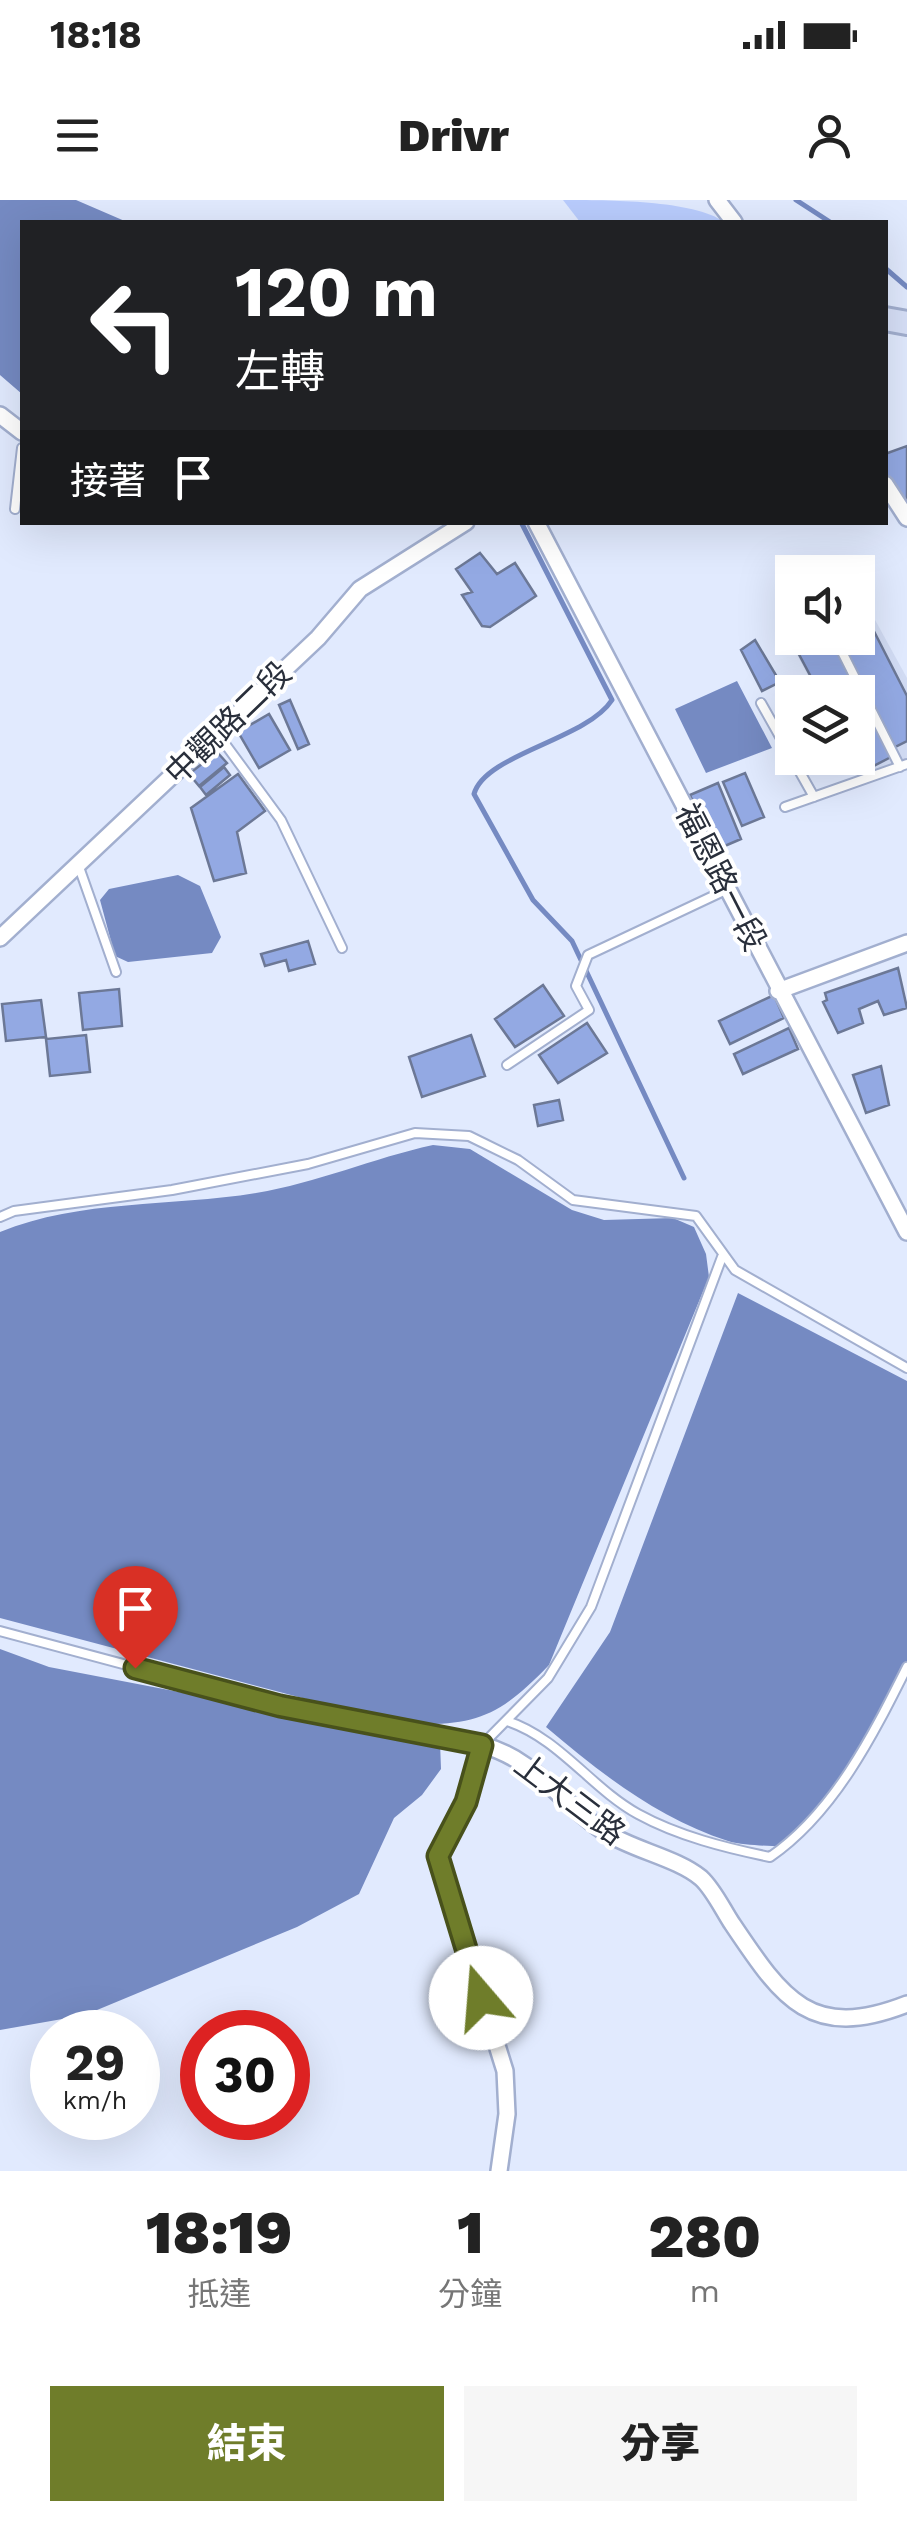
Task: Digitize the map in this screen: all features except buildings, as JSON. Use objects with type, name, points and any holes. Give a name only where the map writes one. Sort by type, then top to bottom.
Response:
[{"type":"street","points":[[717,200],[732,220]]},
{"type":"street","points":[[0,415],[20,430]]},
{"type":"street","points":[[888,489],[907,518]]},
{"type":"street","name":"中觀路二段","points":[[0,938],[318,638],[360,589],[461,525]]},
{"type":"street","name":"福恩路一段","points":[[538,525],[907,1232]]},
{"type":"street","points":[[778,991],[907,944]]},
{"type":"street","name":"上大三路","points":[[498,2171],[507,2114],[506,2072],[438,1856],[466,1802],[482,1745],[506,1751],[540,1772],[605,1832],[656,1858],[688,1868],[704,1881],[768,1977],[810,2013],[864,2020],[907,2004]]},
{"type":"lane","points":[[15,509],[20,465]]},
{"type":"lane","points":[[785,807],[904,766],[844,655]]},
{"type":"lane","points":[[761,703],[814,797]]},
{"type":"lane","points":[[217,733],[281,820],[342,948]]},
{"type":"lane","points":[[79,867],[116,972]]},
{"type":"lane","points":[[507,1066],[589,1010],[576,986],[588,955],[728,889]]},
{"type":"lane","points":[[0,1217],[14,1211],[172,1190],[308,1164],[415,1133],[469,1136],[518,1160],[573,1200],[696,1216],[735,1270],[907,1368]]},
{"type":"lane","points":[[0,1631],[280,1706],[482,1745],[548,1678],[591,1608],[722,1257]]},
{"type":"lane","points":[[507,1721],[530,1728],[638,1814],[723,1848],[770,1858],[802,1835],[876,1731],[907,1667]]},
{"type":"shaded area","points":[[0,200],[76,200],[122,220],[20,220],[20,392],[0,375]]},
{"type":"shaded area","points":[[563,200],[671,205],[720,220],[578,220]]},
{"type":"shaded area","points":[[875,620],[907,678],[907,761],[875,772],[875,675],[808,675],[797,655],[875,655]]},
{"type":"shaded area","points":[[737,681],[772,748],[706,773],[675,709]]},
{"type":"shaded area","points":[[178,875],[200,886],[221,937],[212,953],[128,962],[115,956],[100,900],[109,889]]},
{"type":"shaded area","points":[[433,1145],[470,1149],[572,1210],[604,1220],[673,1218],[694,1227],[706,1254],[709,1277],[549,1665],[514,1697],[483,1716],[448,1723],[401,1724],[0,1618],[0,1232],[31,1221],[94,1209],[279,1189]]},
{"type":"shaded area","points":[[738,1293],[907,1381],[907,1667],[887,1709],[814,1823],[782,1847],[734,1843],[678,1820],[609,1777],[546,1727],[610,1632]]},
{"type":"shaded area","points":[[0,1649],[49,1667],[440,1742],[441,1769],[422,1795],[394,1818],[359,1894],[297,1927],[97,2010],[30,2010],[30,2025],[0,2030]]},
{"type":"waterway","points":[[796,200],[827,220]]},
{"type":"waterway","points":[[888,271],[907,287]]},
{"type":"waterway","points":[[523,525],[612,700],[581,726],[497,768],[482,780],[474,794],[533,900],[572,941],[684,1178]]},
{"type":"route","points":[[135,1668],[280,1706],[482,1745],[466,1802],[438,1856],[481,1998]]}]
